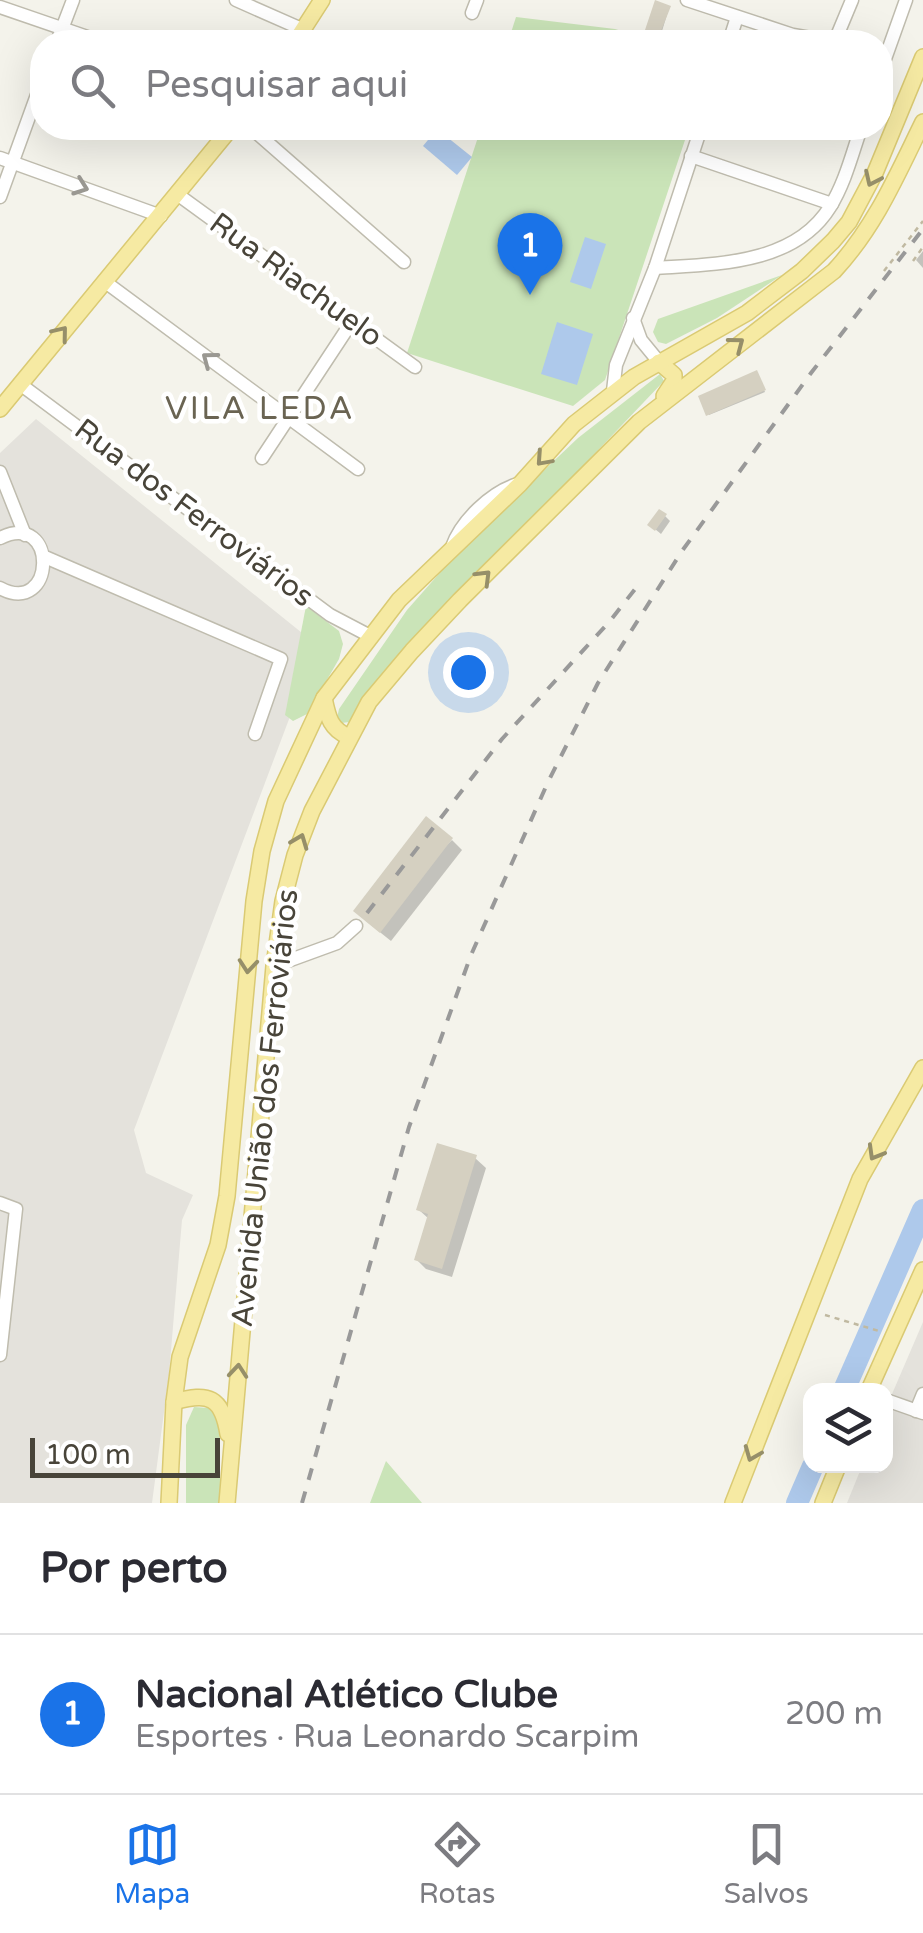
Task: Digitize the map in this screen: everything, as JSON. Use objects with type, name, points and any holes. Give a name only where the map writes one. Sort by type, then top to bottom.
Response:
[{"type":"main road","points":[[303,30],[322,0]]},
{"type":"main road","name":"Avenida União dos Ferroviários","points":[[893,127],[923,57]]},
{"type":"main road","name":"Avenida União dos Ferroviários","points":[[227,1503],[274,966],[282,901],[312,811],[369,702],[412,651],[659,403],[834,270],[872,223],[923,122]]},
{"type":"main road","points":[[3,400],[161,216],[220,140]]},
{"type":"main road","name":"Avenida União dos Ferroviários","points":[[169,1503],[174,1402],[187,1330],[218,1245],[227,1196],[262,851],[276,801],[324,698],[399,600],[520,484],[574,424],[613,391],[746,313],[802,271],[833,241],[861,202],[888,140]]},
{"type":"main road","points":[[890,140],[910,148]]},
{"type":"main road","points":[[659,362],[670,370],[674,381],[659,403]]},
{"type":"main road","points":[[324,698],[330,723],[350,737]]},
{"type":"main road","points":[[732,1503],[860,1179],[923,1068]]},
{"type":"main road","points":[[872,1383],[923,1270]]},
{"type":"main road","points":[[174,1402],[189,1397],[211,1398],[220,1406],[231,1453]]},
{"type":"main road","points":[[823,1503],[835,1473]]},
{"type":"street","points":[[63,28],[73,0]]},
{"type":"street","points":[[236,0],[288,30]]},
{"type":"street","points":[[688,0],[777,30]]},
{"type":"street","points":[[840,30],[852,0]]},
{"type":"street","points":[[893,36],[906,0]]},
{"type":"street","points":[[0,6],[69,30]]},
{"type":"street","points":[[733,30],[737,17]]},
{"type":"street","points":[[0,196],[6,160],[30,108]]},
{"type":"street","points":[[265,140],[404,262]]},
{"type":"street","points":[[613,391],[616,365],[655,268],[697,140]]},
{"type":"street","points":[[655,268],[747,260],[811,230],[832,204],[857,140]]},
{"type":"street","points":[[692,156],[832,204]]},
{"type":"street","points":[[6,160],[161,216]]},
{"type":"street","name":"Rua Riachuelo","points":[[177,194],[415,367]]},
{"type":"street","points":[[104,281],[358,469]]},
{"type":"street","points":[[633,318],[642,340],[659,362]]},
{"type":"street","points":[[262,458],[353,320]]},
{"type":"street","name":"Rua dos Ferroviários","points":[[20,384],[330,614],[370,636]]},
{"type":"street","points":[[0,472],[25,534],[38,543],[45,557],[44,573],[35,586],[21,592],[0,588]]},
{"type":"street","points":[[0,538],[25,534]]},
{"type":"street","points":[[45,557],[281,659],[256,734]]},
{"type":"street","points":[[274,966],[337,943],[356,926]]},
{"type":"street","points":[[0,1203],[16,1209],[0,1355]]},
{"type":"street","points":[[893,1402],[920,1412],[923,1394]]},
{"type":"path","points":[[884,271],[923,221]]},
{"type":"path","points":[[912,261],[923,247]]},
{"type":"path","points":[[809,1310],[882,1332]]},
{"type":"shaded area","points":[[36,419],[317,645],[134,1130],[146,1173],[193,1195],[182,1220],[169,1374],[152,1503],[0,1503],[0,453]]},
{"type":"shaded area","points":[[923,1322],[923,1503],[847,1503],[859,1473],[893,1473],[893,1392]]},
{"type":"green space","points":[[516,17],[618,30],[512,30]]},
{"type":"green space","points":[[477,140],[685,140],[605,380],[573,406],[407,353]]},
{"type":"green space","points":[[782,275],[717,318],[666,344],[658,342],[653,332],[658,319]]},
{"type":"green space","points":[[660,374],[664,381],[377,682],[350,722],[341,723],[337,718],[339,709],[407,610],[460,550],[578,438]]},
{"type":"green space","points":[[306,606],[339,631],[343,644],[339,659],[307,714],[293,721],[285,715]]},
{"type":"green space","points":[[194,1407],[208,1408],[220,1418],[220,1503],[186,1503],[186,1425]]},
{"type":"green space","points":[[386,1461],[422,1503],[370,1503]]},
{"type":"water","points":[[428,140],[451,140],[472,157],[457,175],[423,146]]},
{"type":"water","points":[[585,237],[606,244],[591,289],[570,282]]},
{"type":"water","points":[[557,322],[593,334],[577,385],[541,374]]},
{"type":"building","points":[[655,0],[671,6],[661,30],[645,30]]},
{"type":"building","points":[[757,370],[766,390],[706,416],[698,396]]},
{"type":"building","points":[[659,509],[667,514],[655,531],[647,525]]},
{"type":"building","points":[[426,816],[453,838],[380,933],[353,911]]},
{"type":"building","points":[[437,1143],[477,1155],[442,1269],[414,1260],[428,1214],[416,1210]]},
{"type":"waterway","points":[[847,1383],[923,1210]]},
{"type":"waterway","points":[[797,1503],[810,1473]]},
{"type":"railway","points":[[302,1503],[409,1127],[471,955],[548,782],[598,683],[682,551],[811,373],[923,229]]},
{"type":"railway","points":[[367,913],[502,739],[639,584]]},
{"type":"place","name":"Nacional Atlético Clube","points":[[530,295]]},
{"type":"district","name":"VILA LEDA","points":[[260,409]]}]
